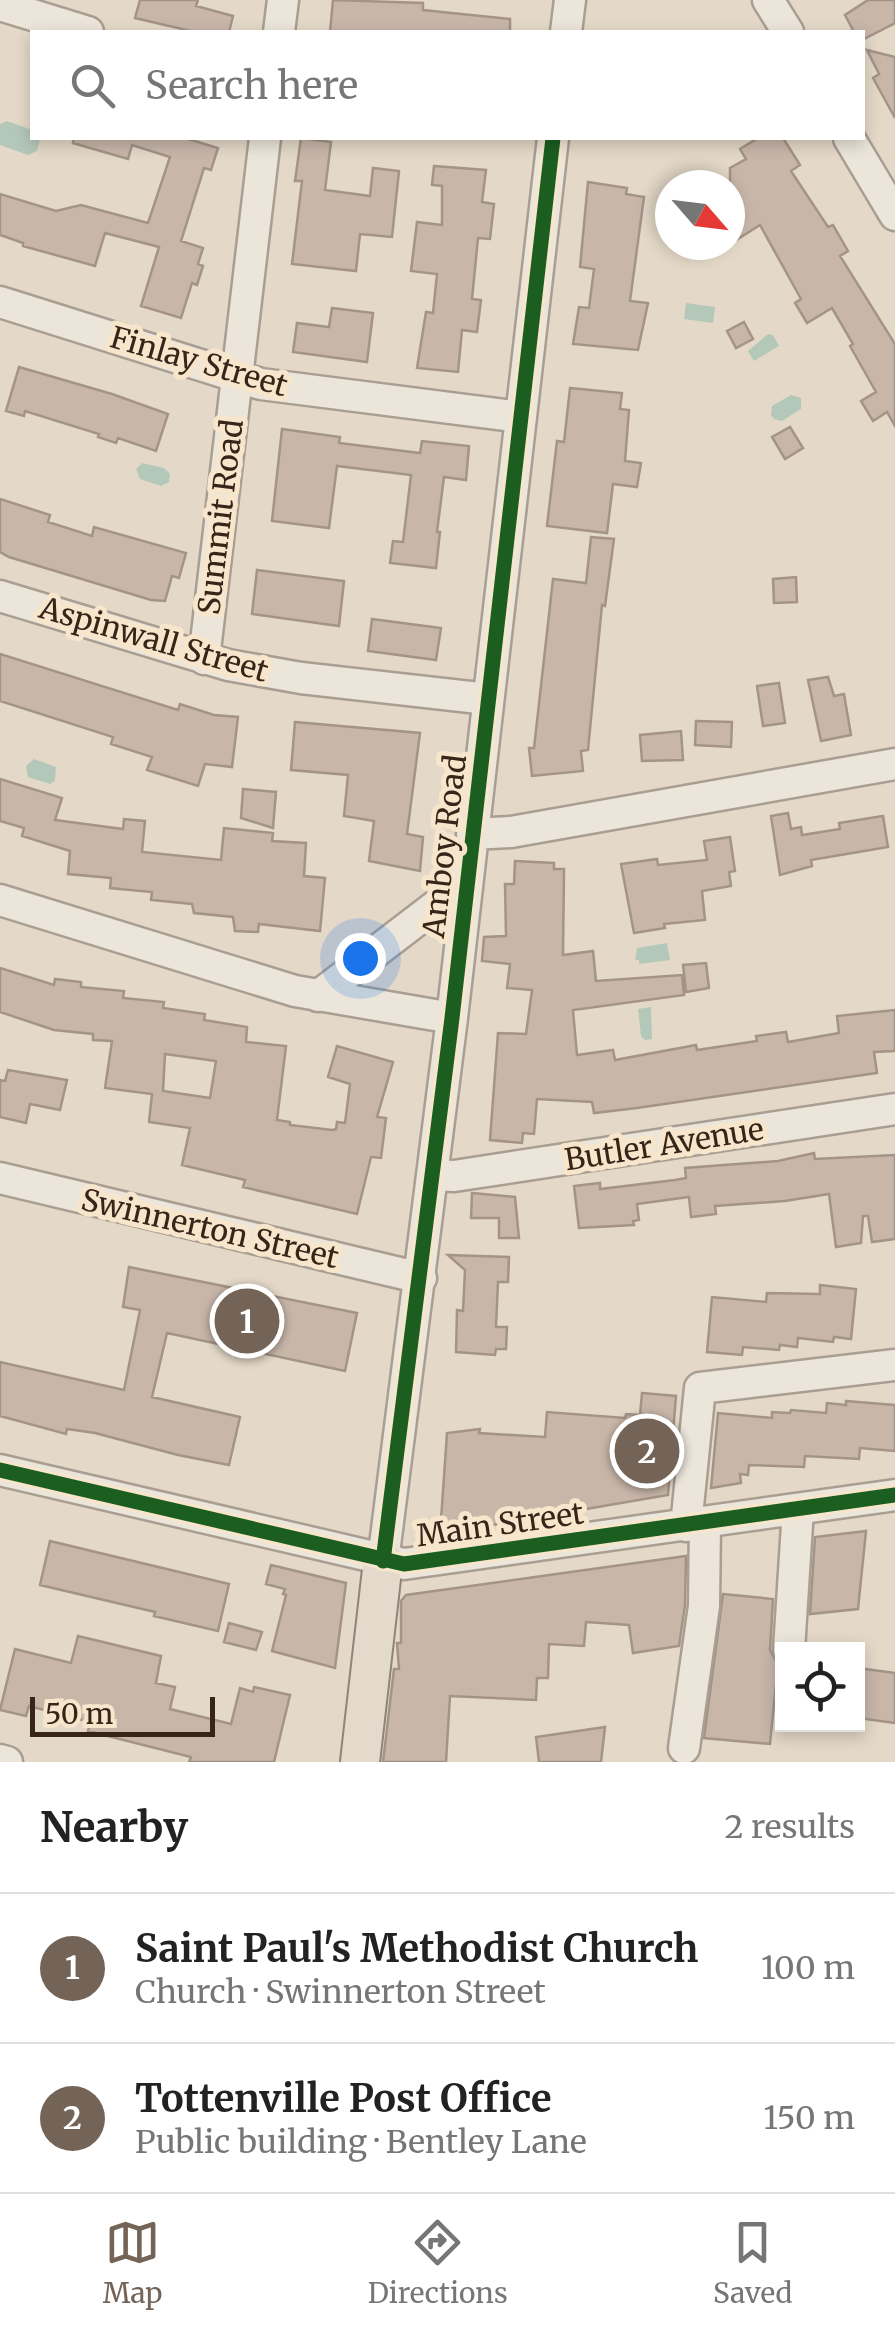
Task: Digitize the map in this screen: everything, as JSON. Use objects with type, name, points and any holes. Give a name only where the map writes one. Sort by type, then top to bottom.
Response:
[{"type":"main road","name":"Amboy Road","points":[[360,1762],[383,1560]]},
{"type":"street","points":[[279,30],[283,0]]},
{"type":"street","points":[[566,30],[570,0]]},
{"type":"street","points":[[768,0],[787,30]]},
{"type":"street","points":[[0,5],[81,30]]},
{"type":"street","name":"Summit Road","points":[[204,659],[265,140]]},
{"type":"street","name":"Amboy Road","points":[[383,1560],[452,1018],[554,140]]},
{"type":"street","points":[[851,140],[895,215]]},
{"type":"street","name":"Finlay Street","points":[[0,302],[272,387],[521,417]]},
{"type":"street","name":"Aspinwall Street","points":[[0,596],[204,659],[274,674],[488,699]]},
{"type":"street","points":[[472,834],[511,832],[895,764]]},
{"type":"street","points":[[318,996],[467,882]]},
{"type":"street","points":[[0,900],[318,996],[452,1018]]},
{"type":"street","name":"Butler Avenue","points":[[432,1175],[454,1176],[895,1109]]},
{"type":"street","name":"Swinnerton Street","points":[[0,1178],[420,1278]]},
{"type":"street","points":[[684,1748],[704,1606],[696,1524],[700,1388],[895,1365]]},
{"type":"street","name":"Main Street","points":[[0,1470],[383,1560],[425,1564],[895,1495]]},
{"type":"street","points":[[790,1642],[798,1510]]},
{"type":"shaded area","points":[[7,121],[30,129],[30,140],[40,140],[37,151],[28,155],[0,145],[0,124]]},
{"type":"shaded area","points":[[686,303],[715,307],[713,323],[684,319]]},
{"type":"shaded area","points":[[768,334],[773,335],[779,346],[754,361],[748,351]]},
{"type":"shaded area","points":[[791,395],[801,398],[801,409],[782,421],[774,419],[772,406]]},
{"type":"shaded area","points":[[142,463],[164,468],[170,474],[169,482],[161,486],[140,479],[136,469]]},
{"type":"shaded area","points":[[34,759],[56,767],[55,781],[50,784],[28,777],[26,766]]},
{"type":"shaded area","points":[[667,943],[670,960],[639,964],[635,960],[637,948]]},
{"type":"shaded area","points":[[651,1007],[652,1039],[645,1040],[641,1036],[638,1009]]},
{"type":"building","points":[[140,0],[198,0],[196,6],[233,16],[230,30],[186,30],[135,18]]},
{"type":"building","points":[[333,0],[423,3],[423,10],[510,19],[510,30],[330,30]]},
{"type":"building","points":[[868,0],[895,0],[895,23],[865,38],[865,30],[853,30],[845,15]]},
{"type":"building","points":[[867,50],[895,57],[895,118],[873,78],[879,74]]},
{"type":"building","points":[[192,140],[218,148],[211,170],[204,168],[181,241],[203,248],[198,264],[203,266],[197,285],[192,283],[181,318],[141,306],[159,247],[105,233],[95,266],[23,246],[0,235],[0,194],[56,211],[81,205],[148,223],[170,157],[132,145],[128,159],[73,143]]},
{"type":"building","points":[[301,140],[331,142],[325,190],[370,196],[373,168],[399,171],[392,237],[360,234],[356,271],[292,264],[302,181],[295,181]]},
{"type":"building","points":[[755,140],[784,140],[800,165],[791,171],[848,251],[840,256],[895,344],[895,426],[887,412],[873,421],[861,401],[876,392],[832,308],[807,323],[795,303],[801,299],[760,225],[745,234],[745,170],[730,168],[746,159],[740,149]]},
{"type":"building","points":[[434,166],[486,170],[482,202],[494,204],[490,239],[478,238],[472,299],[481,300],[477,332],[462,330],[458,372],[417,368],[426,312],[433,313],[437,274],[411,271],[417,222],[442,225],[442,186],[432,185]]},
{"type":"building","points":[[588,182],[627,188],[626,194],[644,197],[630,301],[648,303],[638,350],[573,344],[579,307],[589,308],[594,269],[580,267]]},
{"type":"building","points":[[332,308],[373,313],[367,362],[293,352],[297,323],[329,327]]},
{"type":"building","points":[[744,322],[753,339],[736,348],[727,331]]},
{"type":"building","points":[[19,367],[168,414],[156,451],[118,438],[116,443],[25,411],[24,416],[6,411]]},
{"type":"building","points":[[570,388],[622,393],[620,409],[629,410],[625,461],[641,463],[637,487],[613,484],[607,533],[547,526],[557,441],[564,442]]},
{"type":"building","points":[[790,427],[803,448],[785,459],[772,437]]},
{"type":"building","points":[[282,429],[340,437],[339,443],[420,453],[422,441],[469,446],[466,480],[444,477],[436,568],[390,563],[393,541],[403,542],[411,475],[337,466],[329,528],[272,521]]},
{"type":"building","points":[[0,499],[50,515],[48,522],[92,536],[94,527],[186,553],[179,578],[172,576],[165,601],[151,600],[9,557],[0,552]]},
{"type":"building","points":[[591,537],[614,539],[605,606],[602,605],[588,750],[581,751],[583,771],[532,776],[529,748],[534,748],[553,579],[586,583]]},
{"type":"building","points":[[257,570],[344,581],[339,626],[252,614]]},
{"type":"building","points":[[796,577],[797,602],[774,603],[773,579]]},
{"type":"building","points":[[372,619],[441,628],[436,660],[368,651]]},
{"type":"building","points":[[0,654],[178,710],[180,704],[214,715],[238,717],[232,767],[205,764],[198,786],[147,770],[152,757],[111,744],[113,737],[0,701]]},
{"type":"building","points":[[828,677],[834,696],[844,694],[851,735],[821,741],[808,680]]},
{"type":"building","points":[[779,683],[785,723],[763,726],[757,686]]},
{"type":"building","points":[[696,721],[732,722],[731,747],[695,745]]},
{"type":"building","points":[[295,722],[420,733],[407,834],[423,837],[420,871],[369,861],[374,821],[344,816],[348,775],[291,770]]},
{"type":"building","points":[[681,731],[683,760],[642,761],[640,735]]},
{"type":"building","points":[[0,779],[62,798],[55,820],[123,829],[124,819],[145,821],[142,852],[221,860],[224,828],[273,833],[272,841],[306,843],[304,876],[325,878],[320,931],[259,924],[258,932],[235,931],[233,917],[194,913],[192,904],[151,900],[152,892],[110,888],[111,878],[68,874],[70,851],[22,836],[24,828],[0,821]]},
{"type":"building","points":[[243,789],[276,792],[273,828],[241,818]]},
{"type":"building","points":[[788,813],[791,829],[801,827],[802,835],[840,829],[839,823],[883,816],[888,847],[811,860],[812,866],[780,875],[771,816]]},
{"type":"building","points":[[730,837],[735,871],[729,872],[731,886],[702,891],[705,920],[664,924],[665,928],[634,933],[621,864],[657,859],[658,865],[707,860],[704,841]]},
{"type":"building","points":[[515,861],[554,863],[554,869],[564,869],[563,955],[593,951],[596,981],[682,975],[684,995],[573,1010],[577,1055],[613,1050],[615,1060],[696,1045],[697,1050],[757,1041],[756,1036],[786,1032],[788,1042],[839,1033],[837,1016],[895,1010],[895,1051],[874,1052],[877,1073],[637,1108],[594,1113],[592,1102],[537,1099],[534,1134],[523,1133],[522,1143],[490,1140],[498,1033],[526,1034],[532,990],[507,988],[510,964],[482,961],[484,937],[506,936],[505,884],[514,884]]},
{"type":"building","points":[[706,963],[709,988],[686,992],[683,965]]},
{"type":"building","points":[[0,968],[54,985],[55,979],[81,982],[81,987],[124,991],[123,998],[164,1002],[163,1008],[205,1014],[204,1020],[247,1027],[246,1042],[286,1046],[277,1120],[290,1125],[332,1130],[337,1122],[345,1123],[350,1084],[328,1077],[337,1046],[393,1062],[377,1117],[386,1118],[381,1158],[371,1157],[357,1214],[243,1187],[245,1180],[182,1165],[190,1128],[149,1122],[152,1094],[105,1088],[112,1041],[93,1040],[93,1034],[54,1030],[0,1012]],"holes":[[[165,1054],[216,1061],[210,1098],[163,1091]]]},
{"type":"building","points":[[8,1070],[67,1080],[60,1110],[30,1104],[26,1123],[0,1117],[0,1080],[5,1081]]},
{"type":"building","points":[[814,1153],[815,1159],[895,1155],[895,1239],[872,1242],[868,1216],[863,1216],[861,1243],[836,1247],[829,1194],[715,1206],[716,1214],[691,1217],[689,1197],[637,1204],[639,1220],[633,1221],[634,1225],[579,1228],[574,1186],[600,1183],[600,1189],[675,1180],[686,1178],[685,1168],[778,1161]]},
{"type":"building","points":[[472,1193],[515,1197],[519,1238],[499,1238],[499,1218],[471,1218]]},
{"type":"building","points":[[448,1255],[509,1257],[508,1282],[498,1282],[496,1327],[507,1327],[506,1349],[496,1349],[495,1355],[456,1352],[457,1310],[463,1311],[465,1270]]},
{"type":"building","points":[[129,1267],[357,1313],[345,1371],[167,1333],[152,1397],[240,1417],[229,1465],[95,1433],[67,1429],[66,1434],[0,1416],[0,1362],[124,1390],[140,1310],[123,1307]]},
{"type":"building","points":[[820,1285],[856,1289],[851,1339],[834,1337],[833,1342],[798,1338],[797,1347],[743,1347],[742,1355],[707,1352],[712,1297],[766,1302],[767,1293],[820,1294]]},
{"type":"building","points":[[642,1393],[676,1396],[668,1495],[440,1534],[447,1433],[480,1429],[479,1433],[545,1437],[547,1412],[625,1418],[626,1414],[640,1415]]},
{"type":"building","points":[[846,1401],[895,1405],[895,1451],[860,1448],[859,1459],[805,1456],[804,1467],[749,1465],[748,1475],[740,1474],[741,1483],[711,1488],[718,1413],[772,1418],[772,1412],[791,1410],[826,1413],[827,1403],[846,1405]]},
{"type":"building","points":[[866,1531],[858,1609],[810,1614],[815,1537]]},
{"type":"building","points":[[50,1541],[229,1584],[218,1631],[40,1585]]},
{"type":"building","points":[[686,1556],[679,1646],[633,1653],[629,1625],[586,1622],[584,1646],[549,1644],[548,1678],[537,1678],[536,1700],[450,1696],[446,1762],[383,1762],[394,1669],[399,1669],[401,1601],[406,1595]]},
{"type":"building","points":[[271,1565],[346,1583],[335,1668],[272,1651],[286,1595],[285,1589],[266,1584]]},
{"type":"building","points":[[723,1594],[773,1599],[770,1650],[775,1659],[775,1695],[770,1744],[704,1738]]},
{"type":"building","points":[[229,1623],[262,1632],[256,1650],[224,1642]]},
{"type":"building","points":[[78,1636],[161,1656],[156,1683],[175,1687],[170,1709],[231,1724],[240,1688],[290,1695],[274,1762],[189,1762],[191,1757],[88,1731],[90,1722],[29,1706],[26,1716],[0,1710],[15,1649],[71,1663]]},
{"type":"building","points":[[865,1669],[895,1673],[895,1723],[865,1719]]},
{"type":"building","points":[[605,1727],[601,1762],[539,1762],[536,1737]]},
{"type":"cycle path","points":[[383,1561],[452,1018],[553,140]]},
{"type":"cycle path","points":[[0,1470],[404,1564],[895,1495]]},
{"type":"place","name":"Saint Paul's Methodist Church","points":[[247,1321]]},
{"type":"place","name":"Tottenville Post Office","points":[[647,1451]]}]
